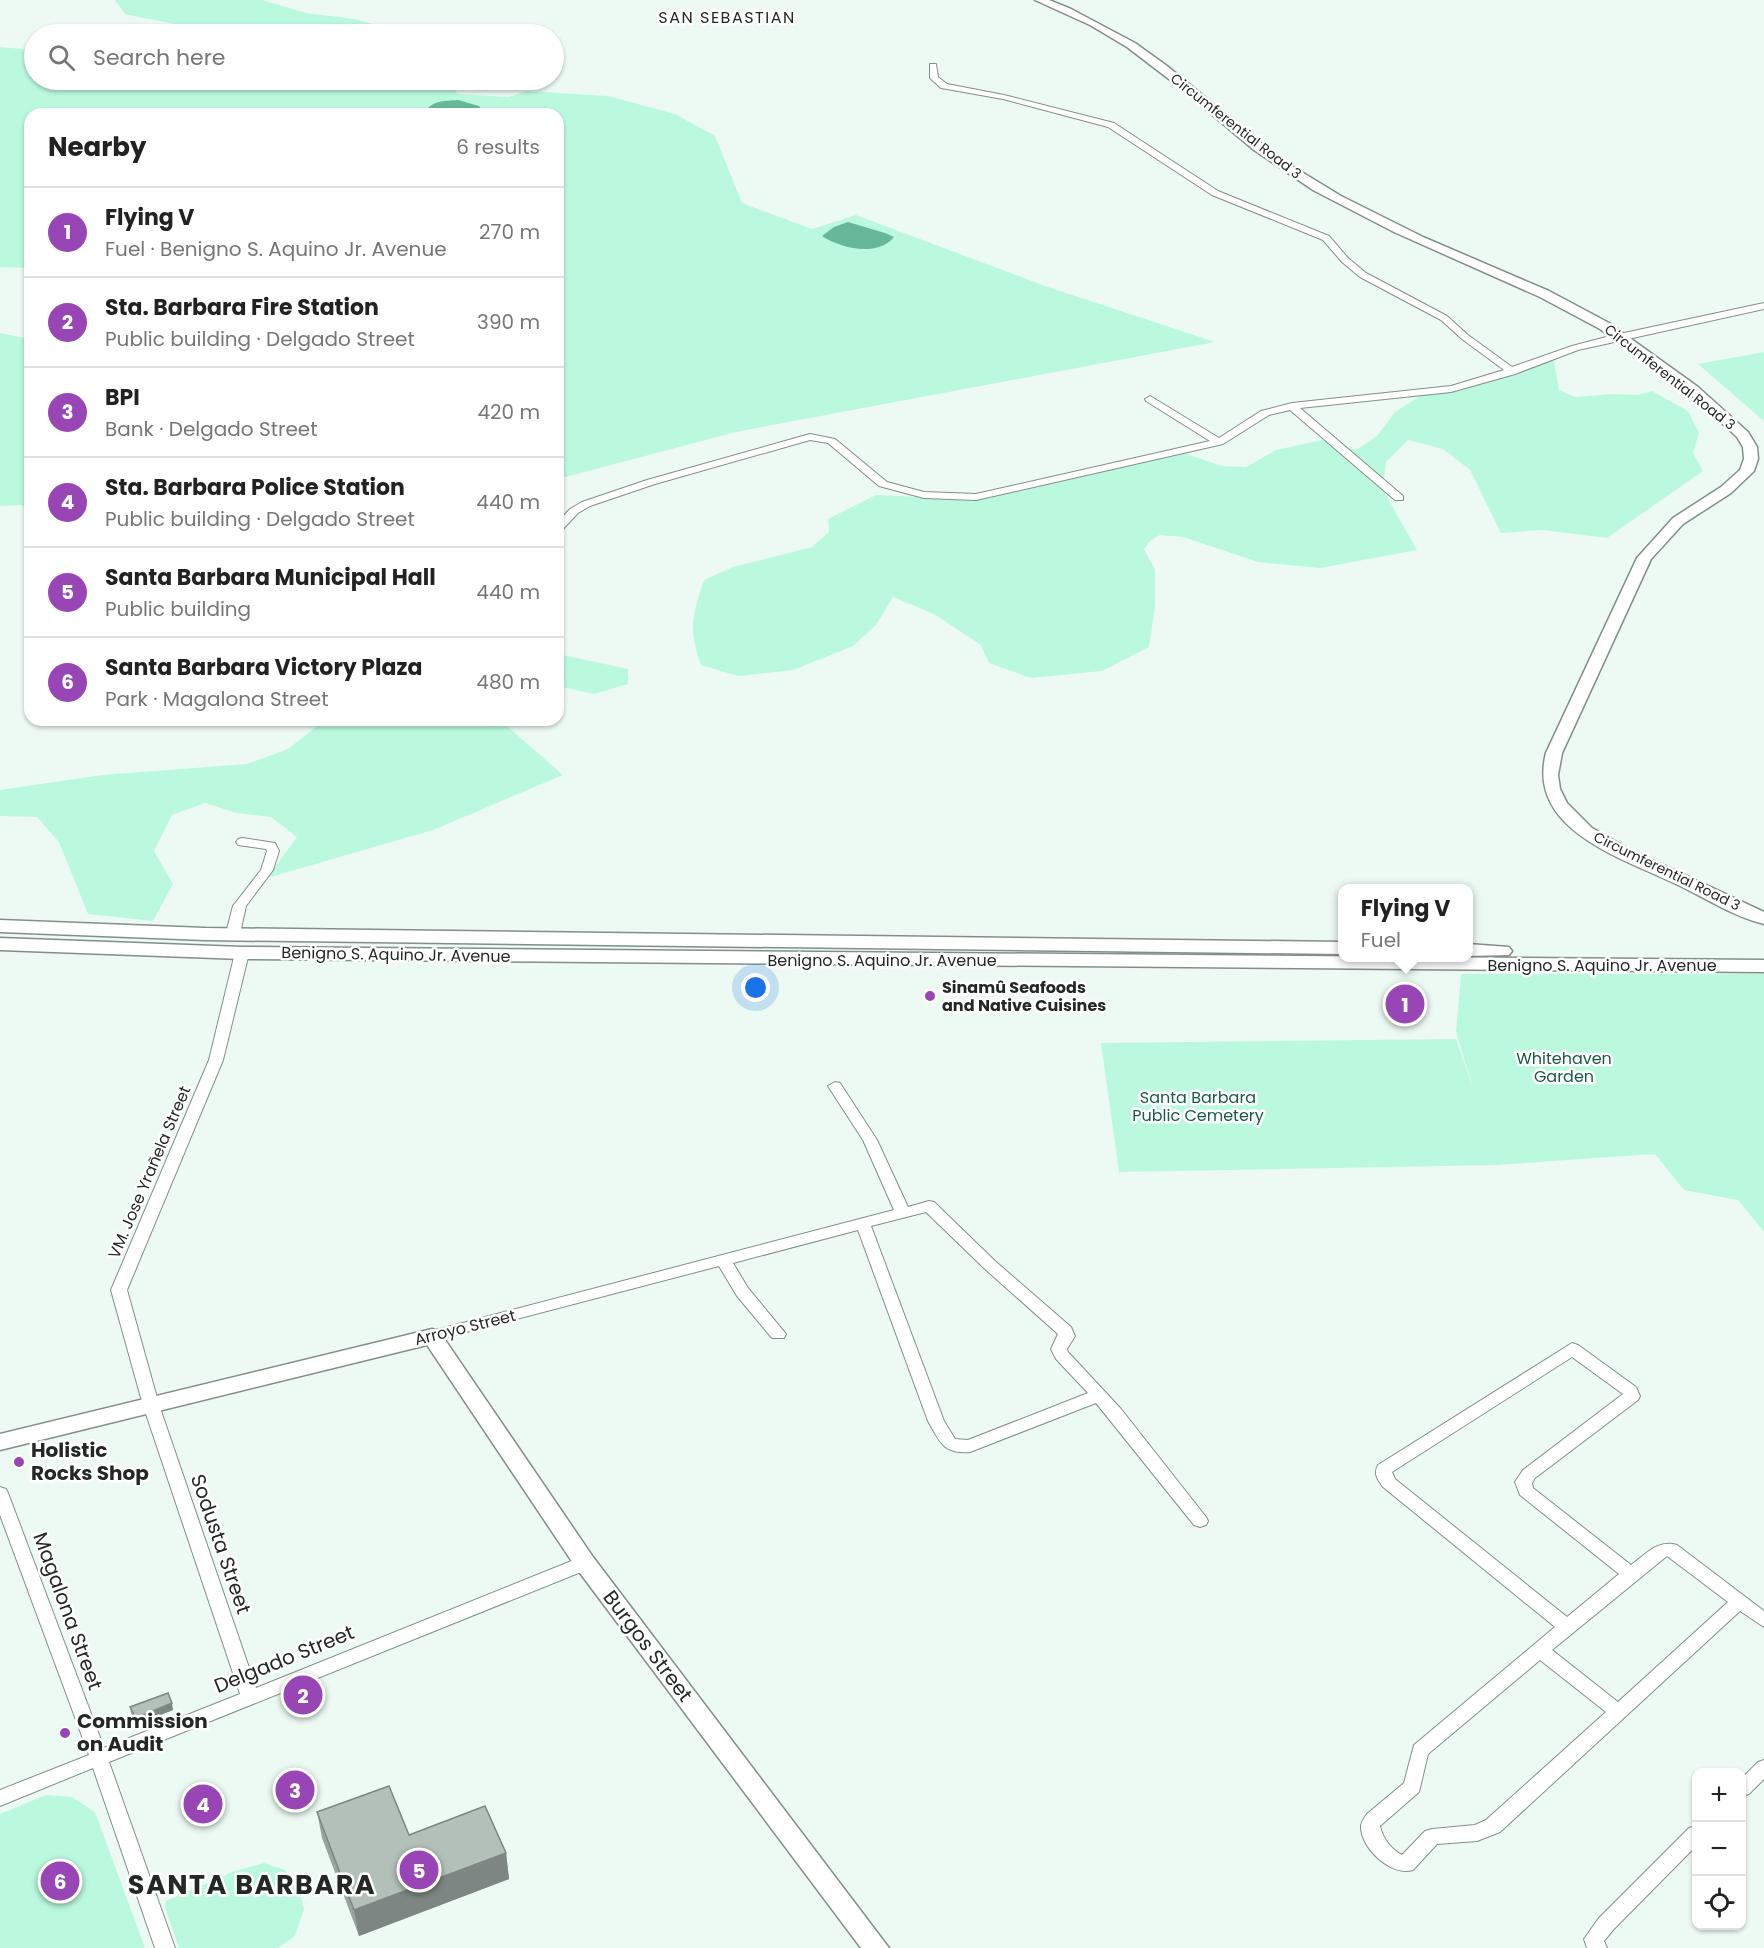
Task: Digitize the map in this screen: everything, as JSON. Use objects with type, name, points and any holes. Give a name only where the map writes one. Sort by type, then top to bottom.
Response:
[{"type":"main road","name":"Circumferential Road 3","points":[[1040,0],[1085,19],[1139,50],[1297,176],[1403,232],[1593,317],[1724,415],[1741,432],[1750,447],[1751,460],[1748,470],[1742,478],[1680,519],[1658,540],[1644,558],[1554,753],[1549,772],[1552,789],[1560,805],[1572,819],[1597,838],[1764,920]]},
{"type":"main road","name":"Benigno S. Aquino Jr. Avenue","points":[[0,926],[743,949],[1338,959]]},
{"type":"main road","name":"Benigno S. Aquino Jr. Avenue","points":[[0,944],[242,952],[1338,948]]},
{"type":"main road","name":"Benigno S. Aquino Jr. Avenue","points":[[1473,950],[1764,953]]},
{"type":"main road","name":"Benigno S. Aquino Jr. Avenue","points":[[1473,961],[1764,966]]},
{"type":"main road","name":"Arroyo Street","points":[[0,1442],[432,1336]]},
{"type":"main road","name":"Burgos Street","points":[[432,1336],[585,1563],[876,1948]]},
{"type":"street","points":[[933,66],[934,78],[944,86],[1004,98],[1111,125],[1215,193],[1326,238],[1345,260],[1363,275],[1444,318],[1465,337],[1512,372]]},
{"type":"street","points":[[564,522],[574,511],[586,504],[651,482],[810,437],[831,441],[883,484],[924,495],[949,498],[976,497],[1219,442],[1265,413],[1292,406],[1451,389],[1512,372],[1575,348],[1619,336],[1764,306]]},
{"type":"street","points":[[1150,399],[1219,442]]},
{"type":"street","points":[[1292,406],[1399,498]]},
{"type":"street","points":[[233,933],[240,906],[267,870],[273,851],[271,846],[242,842]]},
{"type":"street","name":"VM. Jose Yrañela Street","points":[[151,1405],[120,1290],[216,1060],[242,952]]},
{"type":"street","points":[[835,1086],[870,1140],[903,1213]]},
{"type":"street","name":"Arroyo Street","points":[[432,1336],[724,1262],[929,1206],[990,1265],[1065,1331],[1067,1336],[1060,1351],[1099,1395]]},
{"type":"street","points":[[863,1224],[905,1332],[930,1406],[949,1443],[957,1447],[970,1446],[1099,1395],[1200,1521]]},
{"type":"street","points":[[724,1262],[742,1293],[778,1334]]},
{"type":"street","points":[[1567,1628],[1389,1483],[1384,1476],[1384,1469],[1572,1349],[1630,1391],[1632,1396],[1529,1474],[1523,1482],[1526,1491],[1631,1574]]},
{"type":"street","name":"Sodusta Street","points":[[151,1405],[250,1697]]},
{"type":"street","name":"Magalona Street","points":[[0,1493],[99,1758],[165,1948]]},
{"type":"street","points":[[1739,1602],[1493,1826],[1477,1833],[1431,1837],[1406,1864],[1398,1864],[1390,1858],[1371,1833],[1370,1825],[1412,1787],[1420,1750],[1631,1574],[1664,1550],[1671,1550],[1764,1620]]},
{"type":"street","name":"Delgado Street","points":[[0,1798],[585,1563]]},
{"type":"street","points":[[1540,1651],[1618,1712]]},
{"type":"street","points":[[1746,1785],[1764,1767]]},
{"type":"street","points":[[1597,1948],[1594,1939],[1606,1924],[1692,1838]]},
{"type":"green space","points":[[115,0],[262,0],[306,13],[355,19],[372,24],[174,24],[125,14]]},
{"type":"green space","points":[[0,47],[24,49],[24,90],[456,90],[457,94],[509,97],[527,91],[608,96],[675,114],[715,136],[742,203],[812,229],[856,215],[1045,286],[1215,342],[736,432],[564,477],[564,108],[24,108],[24,268],[0,267]]},
{"type":"green space","points":[[0,333],[24,338],[24,507],[22,505],[0,506]]},
{"type":"green space","points":[[1764,352],[1764,421],[1698,364]]},
{"type":"green space","points":[[1553,356],[1559,390],[1576,397],[1613,394],[1638,395],[1652,391],[1688,411],[1699,433],[1693,453],[1703,471],[1607,538],[1542,530],[1501,533],[1470,470],[1443,449],[1408,440],[1386,462],[1383,490],[1417,550],[1320,568],[1258,562],[1183,537],[1160,535],[1151,540],[1144,549],[1155,570],[1155,607],[1149,647],[1102,671],[1031,678],[989,663],[981,645],[934,614],[893,597],[876,625],[853,646],[793,670],[738,676],[701,665],[694,641],[693,622],[704,580],[733,567],[812,547],[829,532],[828,519],[876,495],[969,499],[1178,451],[1222,466],[1246,467],[1276,450],[1322,440],[1356,450],[1377,436],[1395,412],[1420,396],[1457,390]]},
{"type":"green space","points":[[564,655],[628,669],[628,684],[594,694],[564,687]]},
{"type":"green space","points":[[317,726],[507,726],[563,775],[433,830],[267,878],[297,837],[271,817],[236,813],[205,803],[172,815],[154,851],[173,884],[153,921],[88,914],[59,842],[37,817],[0,816],[0,790],[102,775],[247,764],[288,749]]},
{"type":"green space","points":[[1461,974],[1764,974],[1764,1232],[1738,1200],[1684,1190],[1655,1154],[1497,1165],[1119,1172],[1101,1043],[1456,1039],[1473,1088],[1456,1032]]},
{"type":"green space","points":[[46,1795],[72,1797],[95,1812],[145,1948],[0,1948],[0,1814]]},
{"type":"green space","points":[[264,1863],[285,1870],[298,1887],[304,1909],[295,1936],[278,1948],[179,1948],[165,1907],[166,1901],[235,1871]]},
{"type":"shaded area","points":[[458,100],[480,108],[428,108],[443,101]]},
{"type":"shaded area","points":[[848,222],[894,237],[879,247],[860,249],[830,241],[822,236],[834,227]]},
{"type":"building","points":[[168,1693],[172,1703],[136,1718],[130,1707]]},
{"type":"building","points":[[389,1786],[409,1835],[485,1806],[506,1853],[354,1910],[317,1812]]},
{"type":"place","name":"Sinamû Seafoods and Native Cuisines","points":[[930,996]]},
{"type":"place","name":"Flying V","points":[[1405,1004]]},
{"type":"place","name":"Holistic Rocks Shop","points":[[19,1462]]},
{"type":"place","name":"Sta. Barbara Fire Station","points":[[303,1695]]},
{"type":"place","name":"Commission on Audit","points":[[65,1733]]},
{"type":"place","name":"BPI","points":[[295,1790]]},
{"type":"place","name":"Sta. Barbara Police Station","points":[[203,1804]]},
{"type":"place","name":"Santa Barbara Municipal Hall","points":[[419,1870]]},
{"type":"place","name":"Santa Barbara Victory Plaza","points":[[60,1881]]},
{"type":"district","name":"SAN SEBASTIAN","points":[[727,17]]},
{"type":"district","name":"SANTA BARBARA","points":[[252,1885]]},
{"type":"park label","name":"Whitehaven Garden","points":[[1564,1067]]},
{"type":"park label","name":"Santa Barbara Public Cemetery","points":[[1198,1106]]}]
